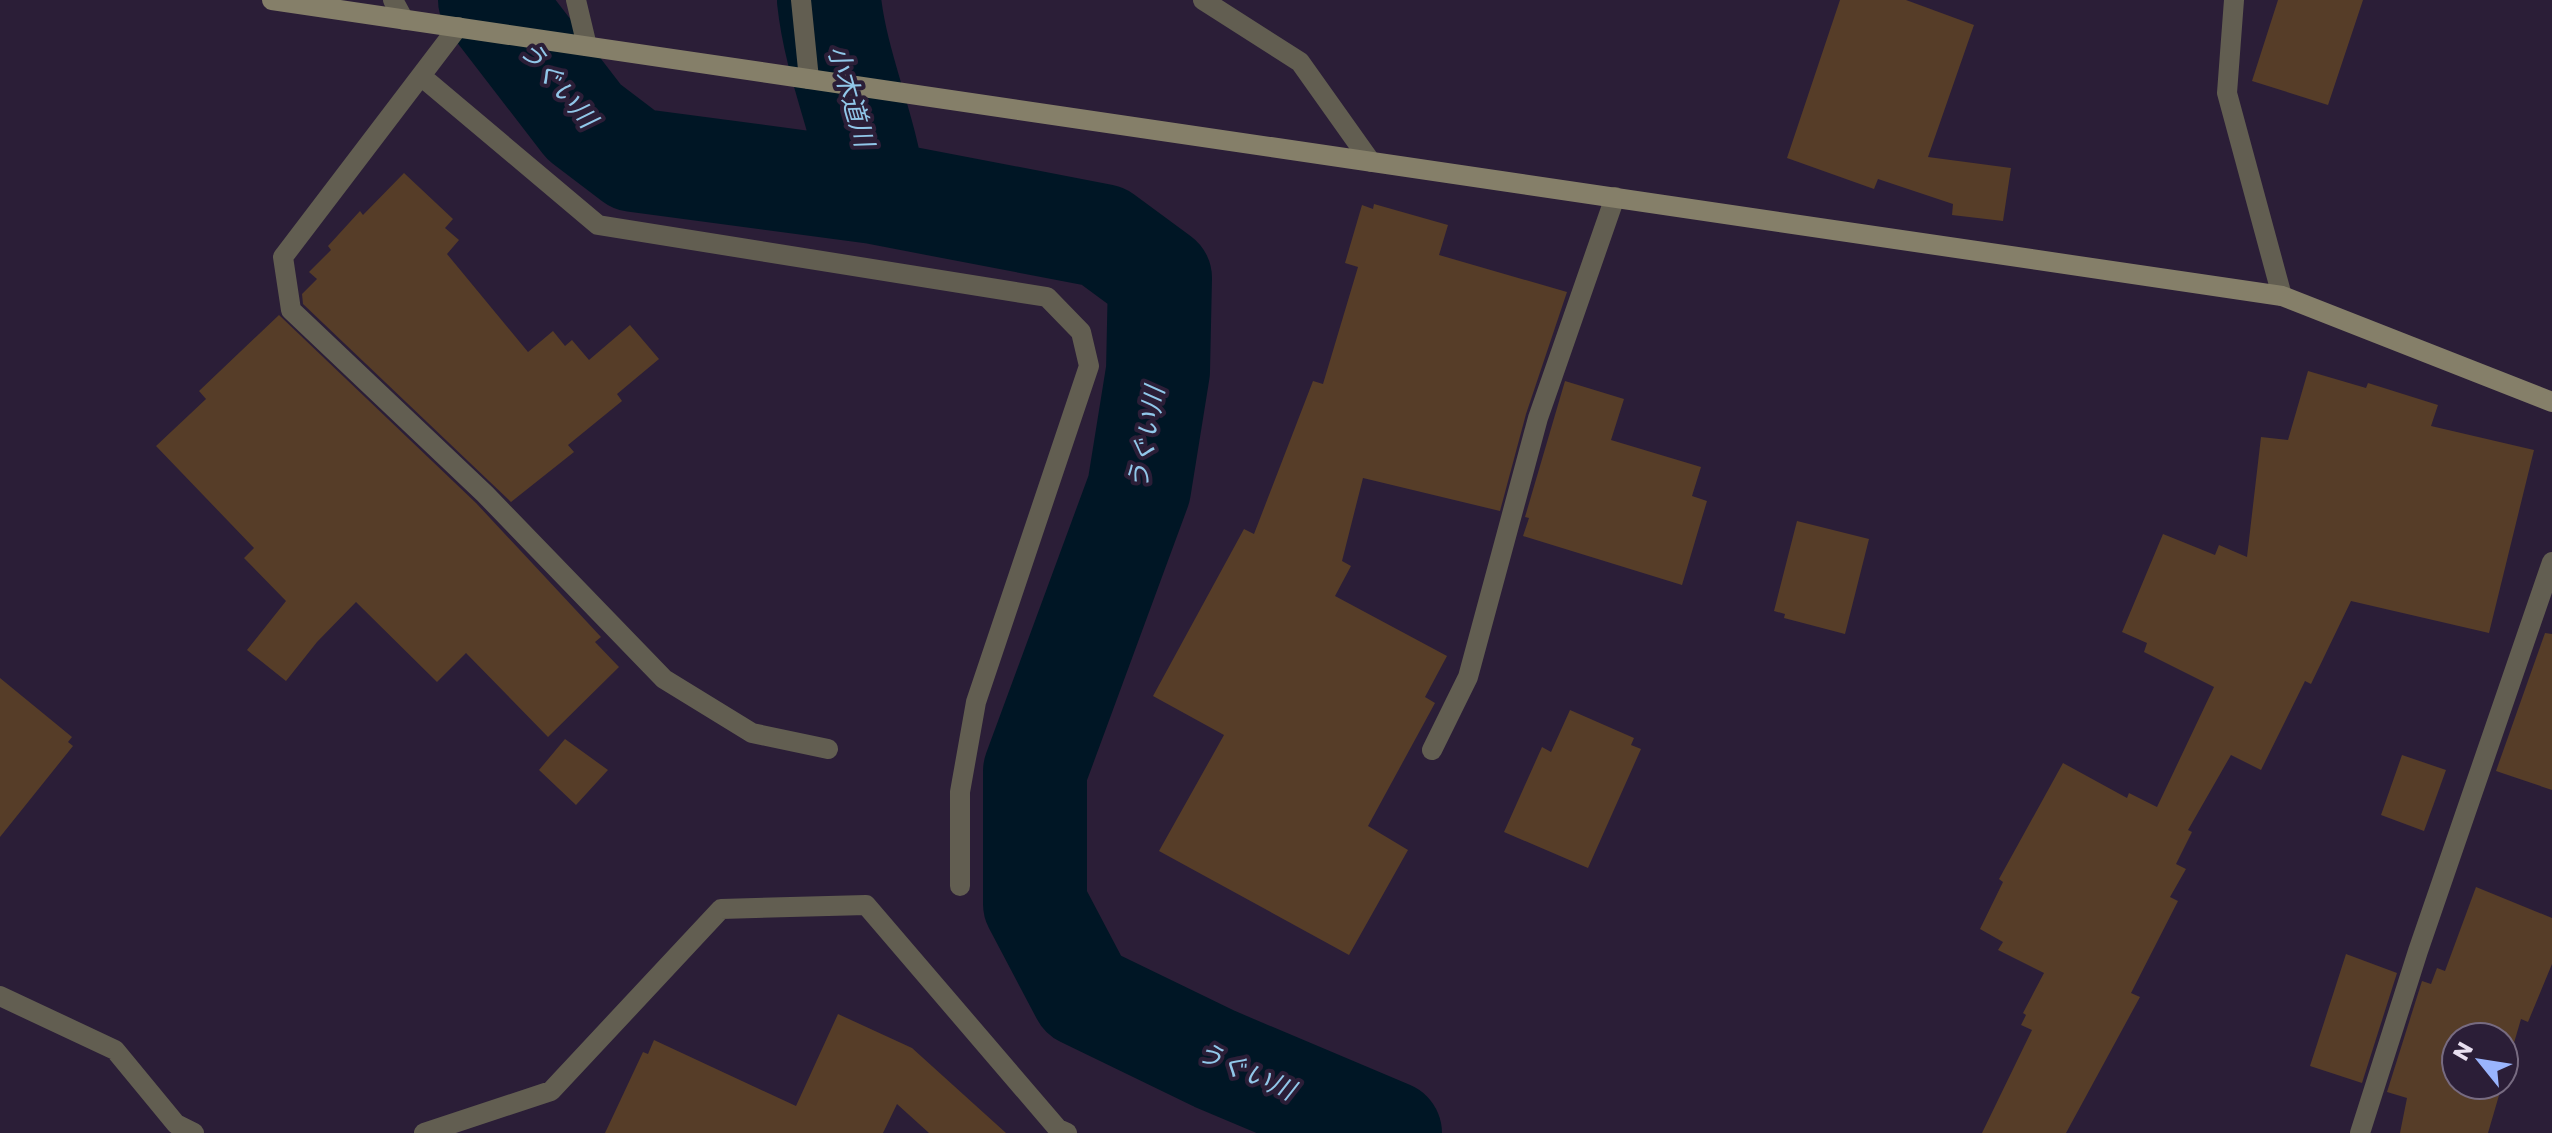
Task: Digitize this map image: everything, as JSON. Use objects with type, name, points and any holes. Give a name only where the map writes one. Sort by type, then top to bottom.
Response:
[{"type":"street","points":[[272,0],[2282,296],[2552,402]]},
{"type":"street","points":[[393,0],[404,20]]},
{"type":"street","points":[[576,0],[585,46]]},
{"type":"street","points":[[801,0],[812,79]]},
{"type":"street","points":[[1203,0],[1300,62],[1371,162]]},
{"type":"street","points":[[2234,0],[2227,93],[2282,296]]},
{"type":"street","points":[[458,27],[283,257],[291,310],[485,494],[664,679],[752,733],[828,749]]},
{"type":"street","points":[[421,76],[598,225],[1047,297],[1081,332],[1089,366],[976,702],[960,792],[960,886]]},
{"type":"street","points":[[1432,750],[1468,677],[1538,418],[1615,197]]},
{"type":"street","points":[[2360,1133],[2418,951],[2552,562]]},
{"type":"street","points":[[424,1133],[551,1091],[721,909],[866,905],[1058,1129],[1067,1133]]},
{"type":"street","points":[[0,996],[115,1050],[176,1124],[194,1133]]},
{"type":"building","points":[[1840,0],[1906,0],[1974,25],[1928,157],[2011,168],[2003,221],[1952,215],[1953,204],[1878,179],[1874,189],[1787,158]]},
{"type":"building","points":[[2278,0],[2363,0],[2328,105],[2252,81]]},
{"type":"building","points":[[404,173],[453,219],[445,228],[459,240],[447,254],[528,352],[553,331],[565,346],[572,340],[589,360],[630,325],[659,359],[617,394],[622,401],[568,445],[574,452],[511,502],[303,304],[302,294],[317,279],[309,272],[331,250],[328,246],[360,211],[363,215]]},
{"type":"building","points":[[1374,204],[1448,225],[1439,255],[1567,292],[1526,414],[1500,511],[1363,478],[1342,561],[1351,566],[1335,596],[1447,656],[1425,697],[1435,703],[1368,826],[1408,850],[1349,955],[1159,851],[1224,735],[1153,696],[1244,529],[1254,534],[1313,381],[1323,384],[1358,267],[1345,263],[1362,205],[1373,209]]},
{"type":"building","points":[[279,315],[476,503],[601,637],[595,642],[619,667],[548,737],[466,653],[437,682],[356,602],[317,642],[286,681],[247,650],[286,601],[244,558],[254,548],[156,446],[206,399],[199,391]]},
{"type":"building","points":[[2308,371],[2366,388],[2368,383],[2438,405],[2431,426],[2534,450],[2489,633],[2351,601],[2311,684],[2305,681],[2261,770],[2231,755],[2188,830],[2192,832],[2176,864],[2186,869],[2170,897],[2178,901],[2131,993],[2140,997],[2066,1133],[1982,1133],[2032,1030],[2021,1025],[2026,1015],[2023,1013],[2044,973],[1998,950],[2003,942],[1980,929],[2003,882],[1999,879],[2063,763],[2127,798],[2129,793],[2157,807],[2214,687],[2144,652],[2147,643],[2122,632],[2163,534],[2215,555],[2219,545],[2247,557],[2261,437],[2288,440]]},
{"type":"building","points":[[1565,381],[1624,399],[1611,440],[1701,467],[1692,496],[1707,501],[1682,585],[1523,536],[1529,518],[1525,517]]},
{"type":"building","points":[[1797,521],[1869,539],[1845,634],[1784,618],[1785,614],[1774,611]]},
{"type":"building","points":[[2545,633],[2552,634],[2552,790],[2496,771]]},
{"type":"building","points":[[0,678],[72,737],[68,742],[73,746],[0,837]]},
{"type":"building","points":[[1570,710],[1634,738],[1631,745],[1641,749],[1588,868],[1504,832],[1542,747],[1551,752]]},
{"type":"building","points":[[565,739],[608,770],[576,805],[539,770]]},
{"type":"building","points":[[2402,755],[2446,770],[2424,831],[2381,815]]},
{"type":"building","points":[[2476,887],[2552,918],[2552,964],[2528,1022],[2521,1019],[2520,1022],[2440,1021],[2440,1101],[2497,1101],[2488,1133],[2400,1133],[2407,1098],[2387,1092],[2422,981],[2431,984],[2437,968],[2445,971]]},
{"type":"building","points":[[2346,954],[2397,973],[2362,1083],[2310,1066]]},
{"type":"building","points":[[838,1014],[912,1048],[1006,1133],[929,1133],[897,1104],[883,1133],[605,1133],[643,1052],[648,1054],[654,1040],[796,1106]]},
{"type":"waterway","name":"うぐい川","points":[[490,0],[584,122],[634,160],[874,192],[1103,236],[1160,278],[1158,371],[1139,489],[1035,771],[1035,904],[1083,995],[1215,1059],[1390,1133]]},
{"type":"waterway","name":"小木道川","points":[[829,0],[838,49],[874,192]]}]
